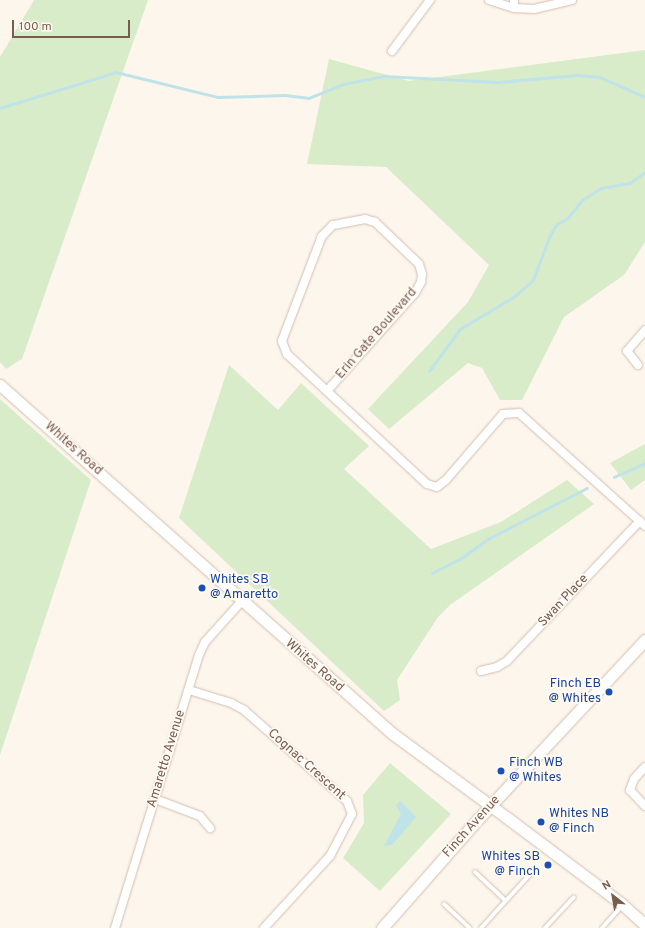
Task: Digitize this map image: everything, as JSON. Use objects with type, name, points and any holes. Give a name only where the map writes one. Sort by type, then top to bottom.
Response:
[{"type":"main road","name":"Whites Road","points":[[0,385],[241,602],[393,734],[623,905],[645,925]]},
{"type":"main road","name":"Finch Avenue","points":[[382,928],[490,806],[645,640]]},
{"type":"street","points":[[392,52],[430,0]]},
{"type":"street","points":[[494,1],[534,9],[572,0]]},
{"type":"street","name":"Erin Gate Boulevard","points":[[327,391],[415,293],[421,282],[422,274],[419,264],[375,222],[365,219],[334,224],[322,236],[282,342],[287,354],[427,484],[437,487],[503,414],[519,413],[642,523]]},
{"type":"street","points":[[638,365],[626,351],[645,330]]},
{"type":"street","name":"Swan Place","points":[[481,671],[497,667],[507,661],[642,523]]},
{"type":"street","name":"Amaretto Avenue","points":[[115,928],[205,642],[241,602]]},
{"type":"street","name":"Cognac Crescent","points":[[189,690],[231,703],[244,710],[347,801],[352,814],[330,856],[264,928]]},
{"type":"street","points":[[645,767],[634,779],[630,790],[645,806]]},
{"type":"street","points":[[155,799],[200,816],[210,828]]},
{"type":"lane","points":[[481,928],[534,870]]},
{"type":"lane","points":[[475,872],[506,901]]},
{"type":"lane","points":[[544,928],[574,896]]},
{"type":"lane","points":[[444,904],[470,928]]},
{"type":"lane","points":[[602,928],[623,905]]},
{"type":"green space","points":[[34,0],[148,0],[22,359],[6,369],[0,362],[0,57]]},
{"type":"green space","points":[[645,50],[645,242],[624,275],[564,317],[522,400],[500,400],[482,368],[468,363],[389,429],[368,409],[468,302],[489,265],[386,167],[307,164],[329,59],[409,81]]},
{"type":"green space","points":[[229,365],[278,410],[301,383],[369,446],[344,469],[431,549],[501,522],[567,480],[594,504],[450,605],[438,617],[397,680],[400,700],[384,711],[179,518]]},
{"type":"green space","points":[[0,399],[91,480],[0,755]]},
{"type":"green space","points":[[645,444],[645,480],[631,490],[610,463]]},
{"type":"green space","points":[[390,763],[451,814],[380,891],[343,858],[364,823],[363,795]]},
{"type":"water","points":[[400,801],[416,817],[392,845],[384,846],[401,814],[396,805]]},
{"type":"waterway","points":[[0,108],[116,72],[218,97],[285,95],[309,98],[343,84],[384,76],[498,82],[577,75],[600,77],[645,97]]},
{"type":"waterway","points":[[429,371],[460,329],[515,296],[533,280],[550,235],[557,224],[568,218],[582,200],[601,188],[630,183],[645,172]]},
{"type":"waterway","points":[[614,477],[645,463]]},
{"type":"waterway","points":[[432,573],[463,557],[488,539],[587,488]]},
{"type":"place","name":"Whites SB @ Amaretto","points":[[202,588]]},
{"type":"place","name":"Finch EB @ Whites","points":[[609,692]]},
{"type":"place","name":"Finch WB @ Whites","points":[[501,771]]},
{"type":"place","name":"Whites NB @ Finch","points":[[541,822]]},
{"type":"place","name":"Whites SB @ Finch","points":[[548,865]]}]
